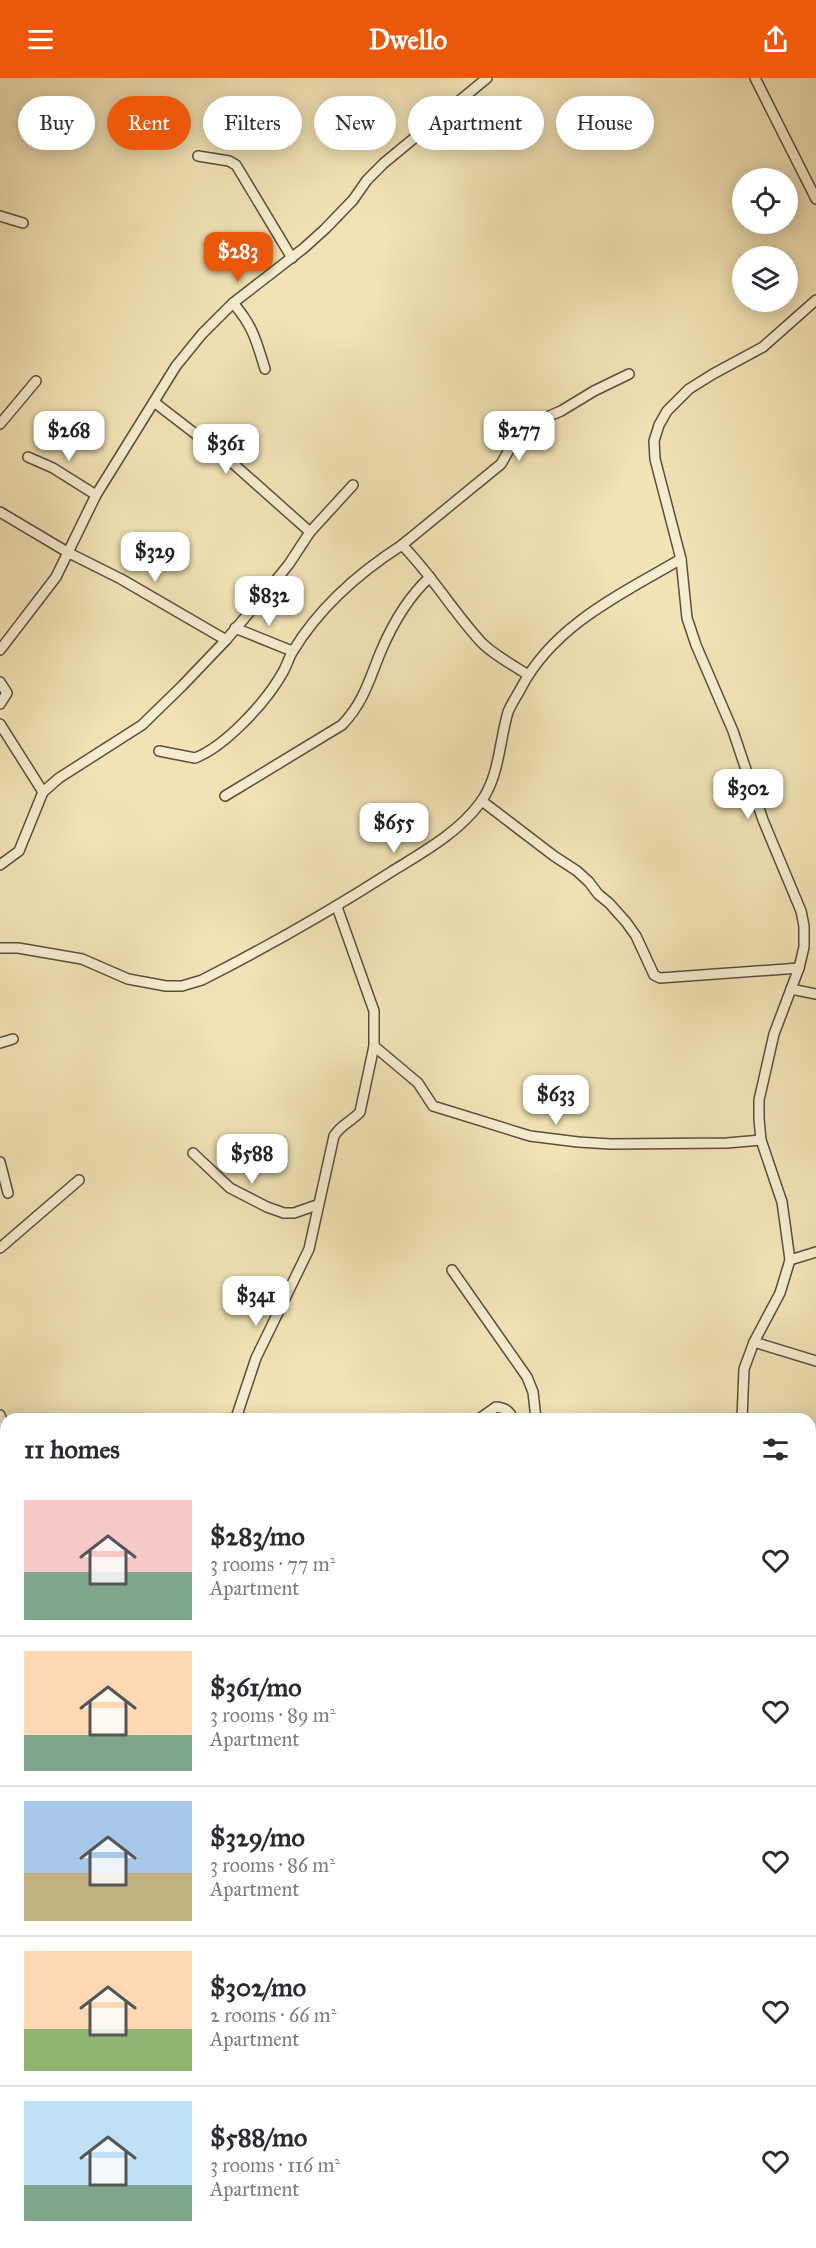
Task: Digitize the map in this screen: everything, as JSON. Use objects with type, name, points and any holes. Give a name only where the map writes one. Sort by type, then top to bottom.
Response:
[{"type":"street","points":[[0,650],[50,586],[69,553],[96,495],[176,366],[202,334],[233,303],[292,258],[339,215],[384,163],[487,78]]},
{"type":"street","points":[[755,78],[815,195]]},
{"type":"street","points":[[198,156],[229,161],[236,165],[292,258]]},
{"type":"street","points":[[0,216],[23,222]]},
{"type":"street","points":[[742,1413],[744,1370],[754,1342],[780,1293],[790,1260],[782,1202],[761,1140],[759,1100],[774,1034],[799,968],[804,947],[804,926],[801,911],[763,820],[733,731],[696,645],[687,618],[681,559],[656,459],[654,441],[667,411],[689,389],[763,347],[816,300]]},
{"type":"street","points":[[233,303],[248,320],[254,331],[265,369]]},
{"type":"street","points":[[159,752],[195,758],[224,741],[269,693],[292,651],[333,598],[402,546],[501,464],[520,431],[526,426],[561,411],[629,374]]},
{"type":"street","points":[[0,424],[36,381]]},
{"type":"street","points":[[154,402],[228,459],[310,532]]},
{"type":"street","points":[[28,457],[53,468],[96,495]]},
{"type":"street","points":[[0,865],[19,851],[43,792],[59,778],[142,725],[226,640],[289,564],[310,532],[353,485]]},
{"type":"street","points":[[0,512],[226,640]]},
{"type":"street","points":[[402,546],[484,645],[528,675]]},
{"type":"street","points":[[0,948],[18,948],[82,959],[128,979],[166,986],[182,986],[202,980],[338,907],[437,843],[465,820],[482,801],[493,778],[509,711],[539,658],[557,639],[587,615],[681,559]]},
{"type":"street","points":[[225,796],[342,725],[355,712],[396,620],[415,591],[430,578]]},
{"type":"street","points":[[235,628],[292,651]]},
{"type":"street","points":[[0,682],[7,693],[0,704]]},
{"type":"street","points":[[0,724],[43,792]]},
{"type":"street","points":[[482,801],[554,856],[577,870],[589,882],[636,936],[654,975],[660,978],[799,968]]},
{"type":"street","points":[[238,1413],[256,1358],[309,1249],[334,1136],[338,1129],[354,1119],[360,1112],[374,1046],[374,1011],[338,907]]},
{"type":"street","points":[[791,988],[816,994]]},
{"type":"street","points":[[0,1043],[13,1039]]},
{"type":"street","points":[[374,1046],[418,1083],[433,1106],[530,1136],[611,1144],[728,1143],[761,1140]]},
{"type":"street","points":[[193,1153],[230,1188],[267,1207],[284,1213],[294,1213],[317,1205]]},
{"type":"street","points":[[0,1162],[8,1192]]},
{"type":"street","points":[[0,1248],[79,1180]]},
{"type":"street","points":[[790,1260],[816,1252]]},
{"type":"street","points":[[452,1269],[527,1377],[533,1392],[535,1413]]},
{"type":"street","points":[[754,1342],[816,1361]]},
{"type":"street","points":[[488,1413],[496,1407],[504,1408],[510,1413]]}]
